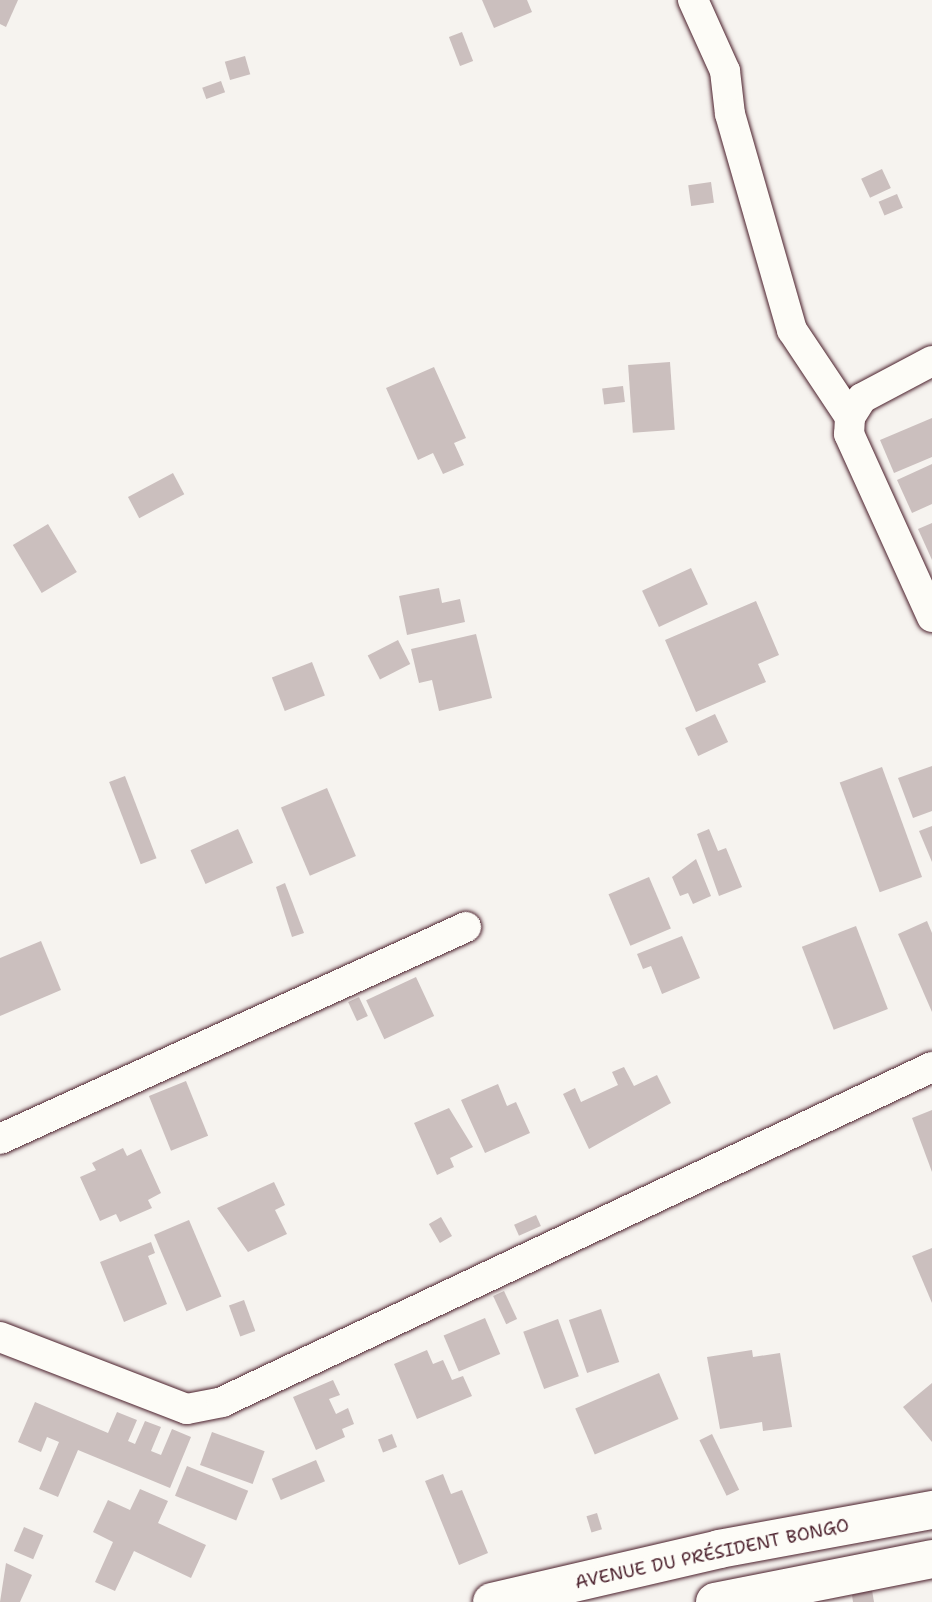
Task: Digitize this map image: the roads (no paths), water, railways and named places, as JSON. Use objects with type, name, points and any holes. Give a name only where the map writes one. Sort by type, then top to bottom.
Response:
[{"type":"street","points":[[693,0],[725,71],[730,114],[792,330],[850,416]]},
{"type":"street","points":[[932,361],[862,398],[850,416],[849,434],[932,617]]},
{"type":"street","points":[[0,1139],[466,927]]},
{"type":"street","points":[[0,1337],[187,1409],[222,1402],[932,1067]]},
{"type":"street","name":"AVENUE DU PRÉSIDENT BONGO","points":[[492,1602],[719,1549],[932,1510]]},
{"type":"street","points":[[715,1602],[932,1559]]}]
